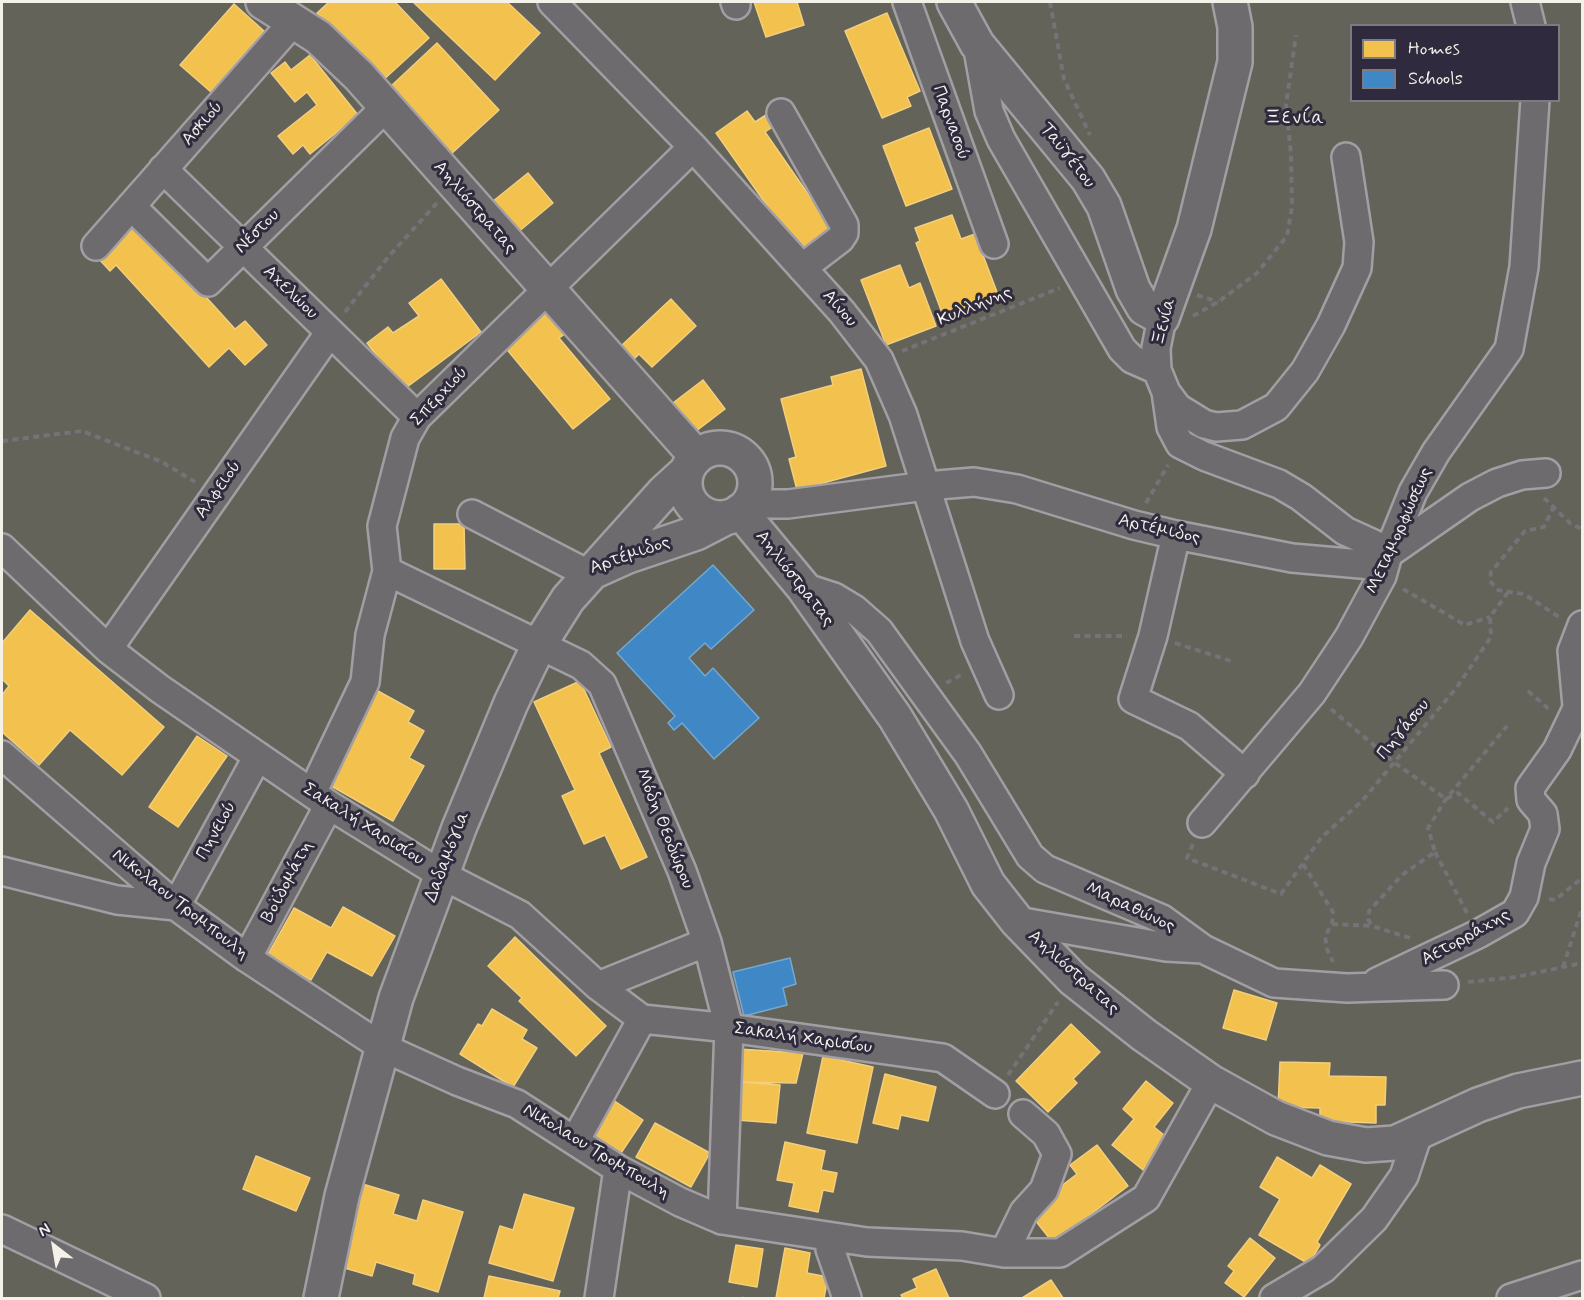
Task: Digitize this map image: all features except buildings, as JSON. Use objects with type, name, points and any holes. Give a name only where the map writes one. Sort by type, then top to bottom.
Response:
[{"type":"street","name":"Αηλιόστρατας","points":[[263,2],[301,11],[340,58],[547,290],[692,464]]},
{"type":"street","name":"Αίνου","points":[[552,2],[693,147],[854,327],[879,360],[903,415],[984,662],[999,695]]},
{"type":"street","name":"Παρνασού","points":[[907,2],[994,244]]},
{"type":"street","name":"Ταϋγέτου","points":[[954,2],[977,44],[1088,179],[1104,206],[1133,290],[1144,309],[1162,318]]},
{"type":"street","name":"Ξενία","points":[[1180,444],[1171,427],[1156,348],[1162,318],[1194,229],[1235,62],[1235,27],[1230,2]]},
{"type":"street","points":[[1525,2],[1530,24]]},
{"type":"street","name":"Ασκιού","points":[[96,246],[301,11]]},
{"type":"street","points":[[977,44],[989,111],[1001,139],[1122,349],[1161,381],[1185,413],[1204,424],[1216,427],[1242,425],[1276,407],[1290,393],[1331,325],[1357,268],[1359,242],[1346,157]]},
{"type":"street","name":"Μεταμορφώσεως","points":[[1202,824],[1312,693],[1348,637],[1385,564],[1413,492],[1436,452],[1509,349],[1524,267],[1535,102]]},
{"type":"street","name":"Νέστου","points":[[131,206],[208,282],[386,107]]},
{"type":"street","points":[[781,113],[844,225],[844,233],[840,239],[802,268]]},
{"type":"street","name":"Σπερχιού","points":[[320,799],[365,682],[370,635],[387,571],[382,526],[405,438],[417,417],[693,147]]},
{"type":"street","name":"Αχελώου","points":[[163,170],[417,417]]},
{"type":"street","name":"Αλφειού","points":[[108,649],[330,332]]},
{"type":"street","points":[[1180,444],[1203,456],[1279,484],[1308,502],[1385,564]]},
{"type":"street","points":[[719,448],[741,456],[749,465],[754,476],[754,488],[739,509],[702,513],[687,495],[692,464],[719,448]]},
{"type":"street","name":"Δαδαμόγια","points":[[321,1299],[342,1196],[382,1047],[423,923],[511,703],[538,645],[588,574],[692,464]]},
{"type":"street","name":"Αρτέμιδος","points":[[472,514],[588,574],[628,556],[696,533],[739,509],[974,482],[1017,489],[1134,525],[1176,535],[1292,558],[1372,565],[1385,564],[1410,540],[1470,497],[1497,483],[1539,473]]},
{"type":"street","name":"Αηλιόστρατας","points":[[739,509],[804,587],[907,735],[951,810],[988,884],[1017,921],[1074,979],[1144,1035],[1211,1082],[1276,1118],[1328,1138],[1365,1145],[1395,1143],[1478,1105],[1518,1091],[1582,1078]]},
{"type":"street","points":[[1176,535],[1153,636],[1133,699],[1189,726],[1245,774]]},
{"type":"street","name":"Σακαλή Χαρισίου","points":[[2,548],[108,649],[160,689],[320,799],[442,875],[520,915],[598,986],[642,1019],[729,1028],[943,1058],[995,1094]]},
{"type":"street","name":"Μόδη Θεοδώρου","points":[[387,571],[581,665],[602,684],[682,871],[707,942],[729,1028],[722,1220]]},
{"type":"street","name":"Μαραθώνος","points":[[804,587],[834,597],[854,609],[879,631],[968,754],[1030,856],[1045,869],[1162,919],[1203,949],[1274,983],[1355,988],[1444,985]]},
{"type":"street","points":[[1530,788],[1557,750],[1580,702],[1572,651],[1582,626]]},
{"type":"street","name":"Νικολαου Τρομπουλη","points":[[2,755],[176,906],[247,958],[382,1047],[457,1081],[517,1104],[618,1169],[680,1202],[722,1220],[867,1242],[962,1246],[1004,1253],[1060,1253],[1146,1198],[1211,1082]]},
{"type":"street","name":"Πηνειού","points":[[176,906],[258,756]]},
{"type":"street","name":"Αετορράχης","points":[[1355,988],[1438,954],[1515,913],[1524,897],[1531,863],[1545,829],[1543,814],[1531,800],[1530,788]]},
{"type":"street","name":"Βοϊδομάτη","points":[[247,958],[320,799]]},
{"type":"street","points":[[2,872],[117,900],[176,906]]},
{"type":"street","points":[[1017,921],[1166,947],[1203,949]]},
{"type":"street","points":[[598,986],[707,942]]},
{"type":"street","points":[[575,1141],[642,1019]]},
{"type":"street","points":[[1004,1253],[1024,1212],[1044,1190],[1057,1154],[1046,1134],[1023,1114]]},
{"type":"street","points":[[1274,1299],[1323,1269],[1374,1220],[1404,1176],[1418,1134]]},
{"type":"street","points":[[599,1299],[618,1169]]},
{"type":"street","points":[[2,1229],[146,1299]]},
{"type":"street","points":[[830,1249],[847,1299]]},
{"type":"street","points":[[1511,1299],[1582,1275]]},
{"type":"path","points":[[1050,2],[1064,79],[1090,136]]},
{"type":"path","points":[[1162,318],[1181,323],[1218,302],[1257,273],[1287,236],[1292,207],[1291,154],[1286,105],[1296,35]]},
{"type":"path","points":[[330,332],[389,256],[453,186]]},
{"type":"path","name":"Κυλλήνης","points":[[879,360],[1081,279]]},
{"type":"path","points":[[2,441],[82,432],[162,462],[216,495]]},
{"type":"path","points":[[1134,525],[1180,444]]},
{"type":"path","points":[[1539,473],[1539,494],[1571,524],[1582,529]]},
{"type":"path","points":[[1554,506],[1544,527],[1525,531],[1491,572],[1490,581],[1498,590],[1524,594],[1552,614],[1582,626]]},
{"type":"path","points":[[1385,564],[1465,625],[1490,617]]},
{"type":"path","name":"Πηγάσου","points":[[1187,858],[1281,894],[1321,838],[1362,801],[1456,687],[1491,637],[1490,617],[1509,591]]},
{"type":"path","points":[[925,695],[984,662]]},
{"type":"path","points":[[1312,693],[1395,763],[1446,799]]},
{"type":"path","points":[[1461,902],[1435,852],[1428,828],[1446,799],[1507,726]]},
{"type":"path","points":[[1446,799],[1458,792],[1493,822],[1530,788]]},
{"type":"path","points":[[1372,926],[1368,919],[1375,903],[1402,874],[1435,852]]},
{"type":"path","points":[[1303,864],[1333,912],[1332,924],[1325,936],[1327,949],[1355,988]]},
{"type":"path","points":[[1555,900],[1582,878]]},
{"type":"path","points":[[1563,968],[1582,908]]},
{"type":"path","points":[[1332,924],[1372,926],[1394,935],[1425,942],[1438,954]]},
{"type":"path","points":[[1444,985],[1516,977],[1582,963]]},
{"type":"path","points":[[995,1094],[1074,979]]},
{"type":"shaded area","points":[[2,2],[1582,2],[1582,1298],[2,1298]]},
{"type":"district","name":"Ξενία","points":[[1295,119]]}]
